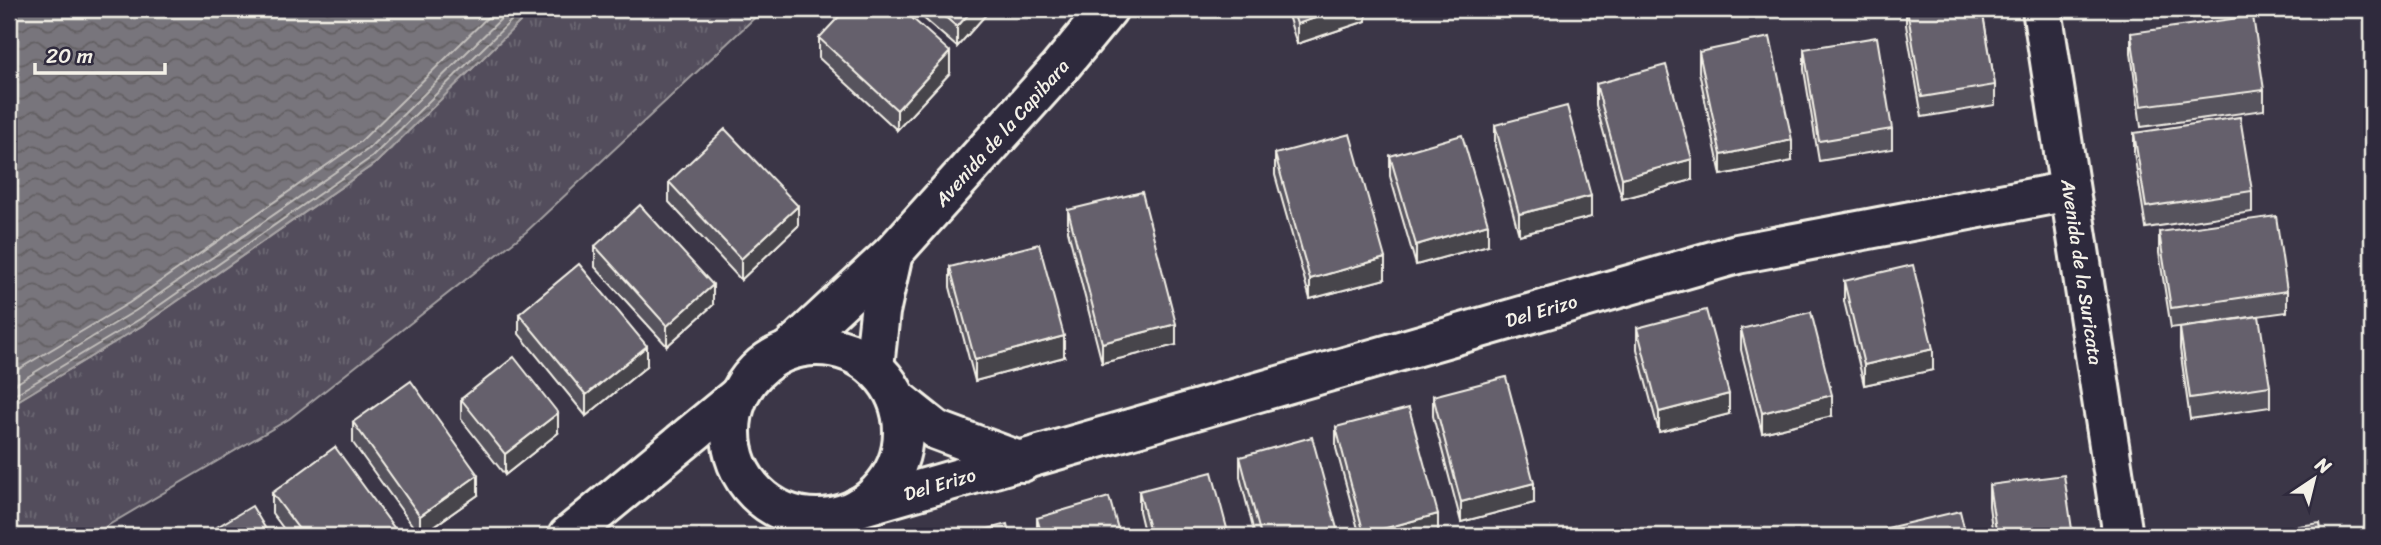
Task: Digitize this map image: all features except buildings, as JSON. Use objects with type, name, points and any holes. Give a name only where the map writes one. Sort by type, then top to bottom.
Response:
[{"type":"street","name":"Avenida de la Capibara","points":[[568,536],[738,396],[751,376],[769,360],[790,349],[893,253],[1056,72],[1108,9]]},
{"type":"street","name":"Avenida de la Suricata","points":[[2042,9],[2123,536]]},
{"type":"street","name":"Del Erizo","points":[[842,512],[1737,254],[2069,191]]},
{"type":"street","name":"Avenida de la Capibara","points":[[874,367],[880,312],[893,253]]},
{"type":"street","points":[[777,536],[842,512],[879,492],[893,472],[902,448],[903,423],[897,399],[874,367],[849,352],[830,348],[790,349]]},
{"type":"street","name":"Avenida de la Capibara","points":[[738,396],[731,425],[733,454],[746,482],[767,503],[795,515],[842,512]]},
{"type":"street","name":"Del Erizo","points":[[897,399],[936,430],[1021,462]]},
{"type":"green space","points":[[533,9],[764,9],[526,232],[289,419],[90,536],[9,536],[9,406],[143,325],[377,162]]},
{"type":"water","points":[[9,9],[533,9],[377,162],[143,325],[9,406]]}]
